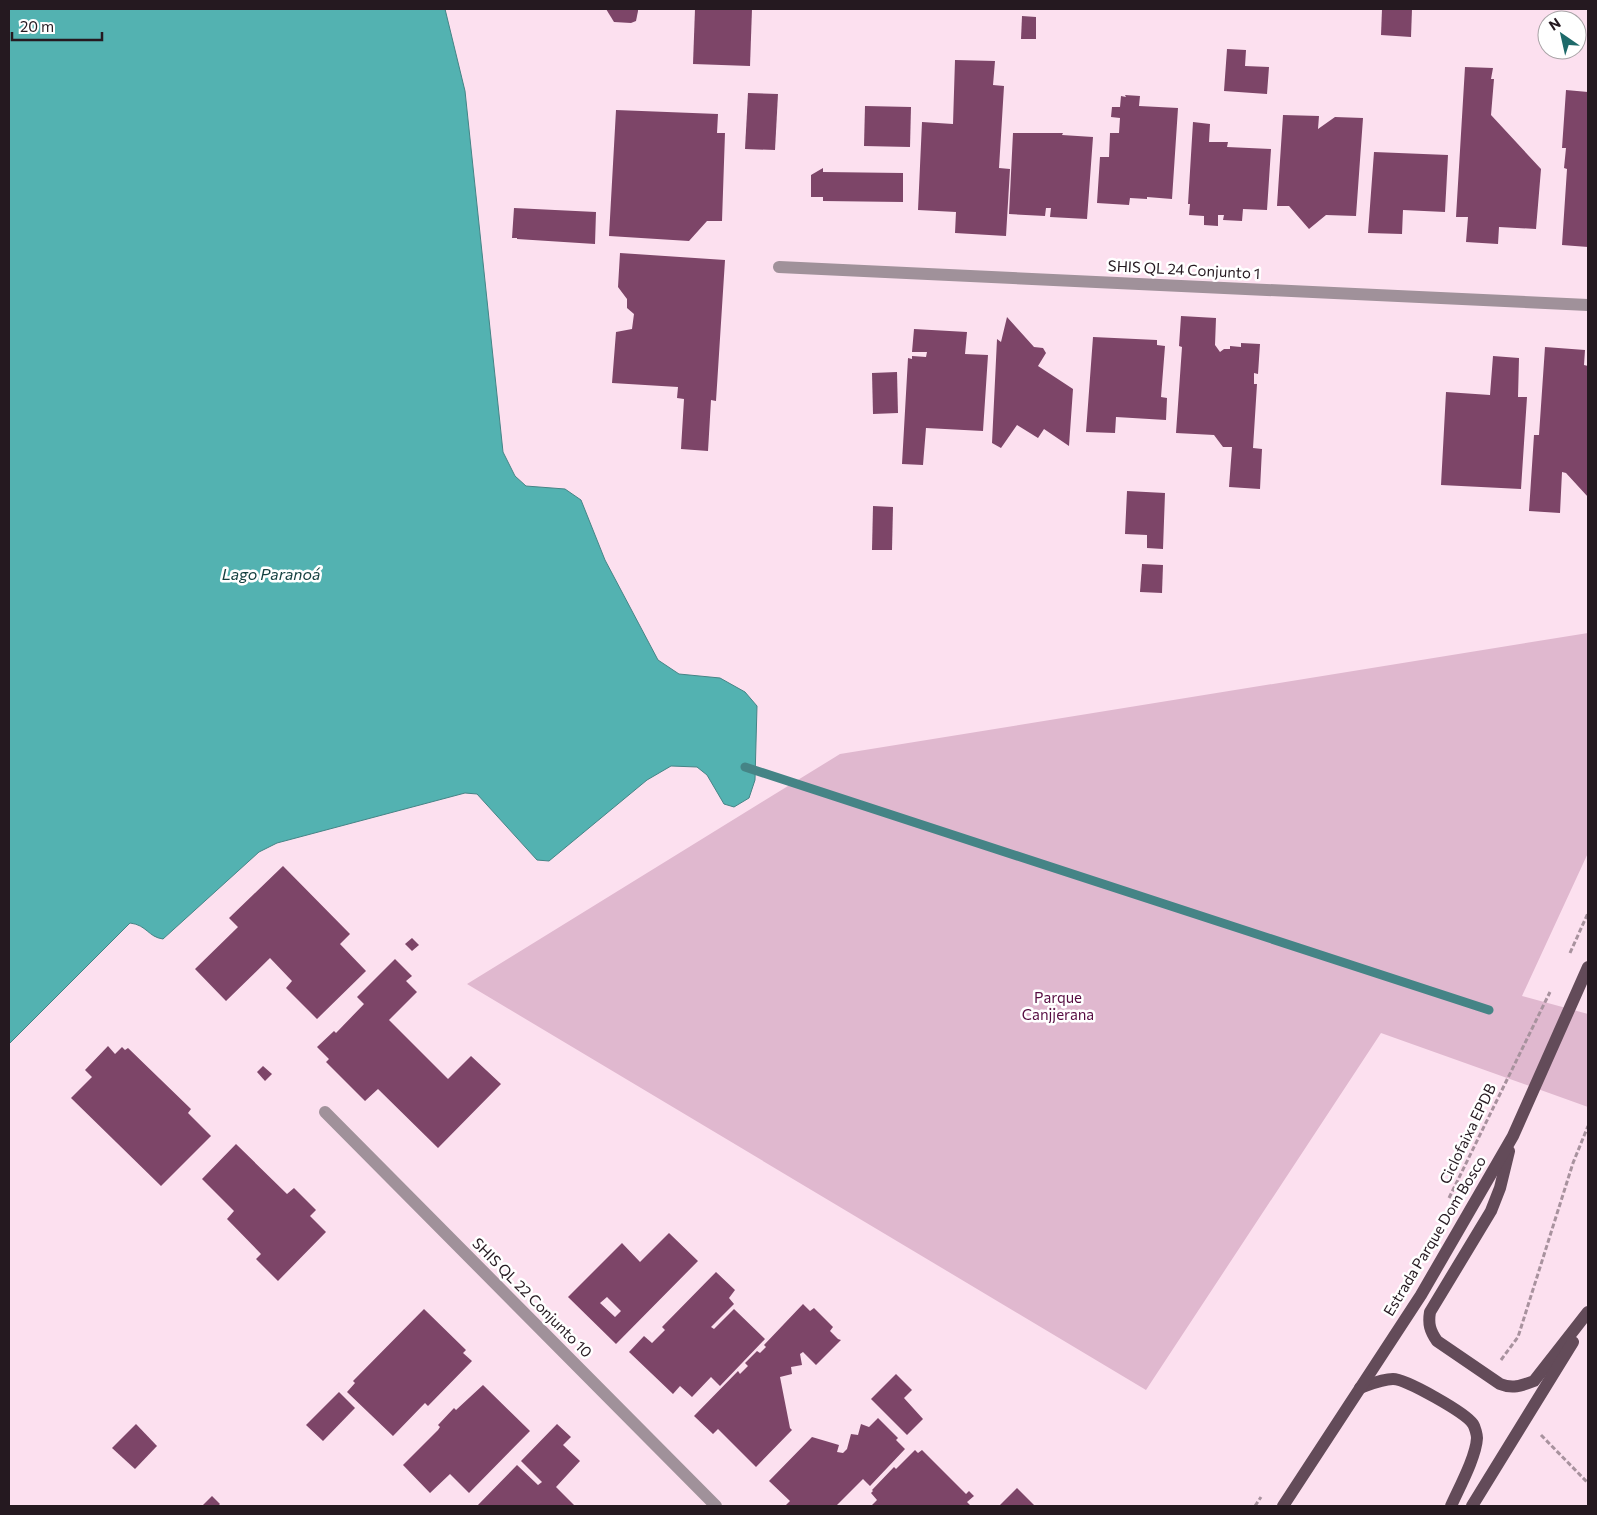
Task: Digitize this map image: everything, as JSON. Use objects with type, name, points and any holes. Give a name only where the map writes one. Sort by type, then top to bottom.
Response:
[{"type":"main road","name":"Estrada Parque Dom Bosco","points":[[1283,1506],[1420,1295],[1513,1136],[1588,967]]},
{"type":"main road","points":[[1513,1136],[1500,1188],[1491,1211],[1430,1312],[1428,1322],[1431,1332],[1437,1341],[1509,1388],[1534,1381],[1588,1312]]},
{"type":"main road","points":[[1472,1506],[1588,1318]]},
{"type":"main road","points":[[1360,1388],[1379,1381],[1394,1379],[1406,1382],[1463,1414],[1473,1424],[1477,1437],[1474,1452],[1451,1506]]},
{"type":"street","name":"SHIS QL 24 Conjunto 1","points":[[779,267],[1588,305]]},
{"type":"street","name":"SHIS QL 22 Conjunto 10","points":[[325,1112],[716,1506]]},
{"type":"path","points":[[1569,955],[1588,913]]},
{"type":"path","name":"Ciclofaixa EPDB","points":[[1447,1203],[1551,990]]},
{"type":"path","points":[[1489,1376],[1518,1337],[1572,1163],[1588,1126]]},
{"type":"path","points":[[1541,1435],[1588,1483]]},
{"type":"path","points":[[1255,1506],[1266,1490]]},
{"type":"green space","name":"Parque Canjjerana","points":[[1588,633],[1588,853],[1522,996],[1588,1014],[1588,1107],[1381,1033],[1146,1390],[467,984],[840,754]]},
{"type":"water","name":"Lago Paranoá","points":[[9,9],[445,9],[465,91],[503,452],[515,476],[526,486],[565,489],[581,500],[605,560],[658,660],[679,674],[720,678],[745,692],[757,706],[755,780],[749,798],[734,807],[724,804],[707,775],[697,767],[671,766],[647,780],[549,861],[537,860],[477,794],[465,793],[277,843],[259,852],[163,939],[154,936],[136,924],[130,923],[9,1044]]},
{"type":"building","points":[[606,9],[638,9],[636,21],[631,23],[614,22]]},
{"type":"building","points":[[695,9],[752,9],[750,66],[693,64]]},
{"type":"building","points":[[1382,9],[1412,9],[1411,37],[1381,35]]},
{"type":"building","points":[[1022,16],[1036,17],[1036,39],[1021,39]]},
{"type":"building","points":[[1227,49],[1246,50],[1245,66],[1269,67],[1267,94],[1224,91]]},
{"type":"building","points":[[955,60],[995,61],[993,85],[1004,86],[999,168],[1010,169],[1006,236],[955,233],[956,212],[918,210],[922,122],[953,124]]},
{"type":"building","points":[[1465,67],[1493,68],[1491,79],[1494,79],[1491,115],[1541,169],[1536,229],[1499,227],[1498,244],[1466,242],[1468,217],[1456,217]]},
{"type":"building","points":[[1566,90],[1588,92],[1588,247],[1562,245],[1567,169],[1564,168],[1566,148],[1562,148]]},
{"type":"building","points":[[748,93],[778,94],[775,150],[745,149]]},
{"type":"building","points":[[1125,95],[1140,96],[1139,106],[1178,108],[1172,199],[1130,198],[1129,205],[1097,203],[1100,157],[1109,157],[1110,133],[1119,133],[1120,118],[1111,117],[1112,107],[1120,107],[1121,96],[1126,97]]},
{"type":"building","points":[[865,106],[911,107],[910,147],[864,146]]},
{"type":"building","points":[[616,110],[718,114],[717,133],[725,133],[722,221],[707,221],[689,241],[609,236]]},
{"type":"building","points":[[1283,115],[1319,116],[1318,129],[1335,117],[1363,118],[1356,216],[1326,215],[1309,229],[1289,206],[1277,206]]},
{"type":"building","points":[[1193,122],[1210,124],[1209,142],[1228,142],[1227,147],[1271,149],[1267,210],[1243,209],[1242,221],[1223,220],[1224,215],[1218,215],[1218,226],[1204,225],[1204,216],[1189,215]]},
{"type":"building","points":[[1013,133],[1063,133],[1062,135],[1093,137],[1087,219],[1050,217],[1051,208],[1046,208],[1045,216],[1009,214]]},
{"type":"building","points":[[1374,152],[1448,155],[1445,212],[1403,210],[1402,234],[1368,233]]},
{"type":"building","points":[[823,168],[823,172],[903,173],[903,202],[823,201],[823,197],[811,197],[811,175]]},
{"type":"building","points":[[514,208],[596,212],[595,244],[512,238]]},
{"type":"building","points":[[620,253],[725,260],[716,401],[711,400],[708,451],[681,449],[684,399],[677,398],[678,387],[612,383],[616,332],[632,329],[634,314],[627,308],[627,299],[618,287]]},
{"type":"building","points":[[1181,316],[1216,318],[1215,345],[1220,352],[1224,349],[1230,349],[1230,346],[1241,347],[1241,343],[1260,344],[1258,374],[1254,373],[1254,384],[1257,384],[1253,448],[1262,449],[1260,489],[1229,487],[1232,447],[1223,447],[1214,435],[1176,433],[1182,347],[1179,346]]},
{"type":"building","points":[[1007,317],[1034,347],[1043,348],[1046,353],[1038,366],[1073,389],[1069,446],[1044,429],[1038,438],[1017,425],[1001,448],[992,443],[997,339],[1001,342]]},
{"type":"building","points":[[914,329],[967,332],[965,354],[988,355],[983,431],[926,428],[923,465],[902,464],[908,358],[912,359],[912,356],[926,357],[927,352],[912,352]]},
{"type":"building","points":[[1093,337],[1157,340],[1157,345],[1165,346],[1161,397],[1167,398],[1166,420],[1116,417],[1115,433],[1086,432]]},
{"type":"building","points":[[1545,347],[1585,350],[1584,365],[1588,366],[1588,497],[1566,473],[1562,472],[1560,513],[1529,511],[1534,435],[1539,435]]},
{"type":"building","points":[[1493,356],[1519,358],[1518,397],[1527,397],[1521,489],[1441,485],[1446,392],[1490,395]]},
{"type":"building","points":[[897,372],[898,413],[873,414],[872,373]]},
{"type":"building","points":[[1127,491],[1165,493],[1163,549],[1147,548],[1147,535],[1125,534]]},
{"type":"building","points":[[873,506],[893,507],[892,550],[872,550]]},
{"type":"building","points":[[1142,564],[1163,565],[1162,593],[1140,592]]},
{"type":"building","points":[[283,866],[350,934],[340,944],[366,971],[317,1019],[286,988],[292,981],[270,958],[226,1001],[195,969],[238,927],[229,918]]},
{"type":"building","points":[[412,938],[419,945],[412,951],[405,944]]},
{"type":"building","points":[[395,959],[412,976],[406,981],[417,992],[389,1020],[448,1079],[471,1056],[501,1084],[438,1148],[378,1089],[365,1101],[326,1062],[329,1059],[317,1047],[334,1031],[336,1033],[364,1004],[357,997]]},
{"type":"building","points":[[108,1046],[115,1054],[122,1047],[125,1050],[128,1048],[191,1109],[188,1113],[211,1136],[161,1186],[71,1098],[92,1077],[85,1070]]},
{"type":"building","points":[[263,1066],[272,1074],[265,1081],[257,1072]]},
{"type":"building","points":[[236,1144],[287,1194],[294,1188],[316,1210],[310,1216],[326,1232],[278,1281],[256,1259],[261,1254],[227,1219],[234,1211],[202,1179]]},
{"type":"building","points":[[669,1233],[698,1261],[616,1344],[568,1297],[622,1243],[640,1262]],"holes":[[[607,1297],[621,1311],[615,1317],[600,1303]]]},
{"type":"building","points":[[716,1272],[735,1290],[729,1298],[734,1304],[711,1327],[714,1329],[734,1309],[765,1339],[720,1386],[711,1377],[692,1397],[680,1386],[673,1394],[629,1352],[644,1336],[652,1343],[665,1330],[662,1327]]},
{"type":"building","points":[[803,1304],[810,1311],[814,1308],[833,1327],[830,1331],[841,1340],[816,1365],[803,1352],[800,1354],[802,1365],[791,1367],[792,1374],[780,1377],[790,1428],[792,1430],[756,1467],[718,1429],[713,1434],[694,1416],[738,1371],[740,1374],[748,1366],[745,1363],[757,1351],[760,1353],[766,1347],[764,1345]]},
{"type":"building","points":[[424,1309],[466,1350],[463,1353],[472,1361],[428,1406],[425,1403],[393,1436],[347,1392],[355,1383],[353,1381]]},
{"type":"building","points":[[896,1374],[912,1390],[904,1398],[923,1419],[907,1435],[871,1399]]},
{"type":"building","points":[[483,1385],[530,1431],[469,1493],[450,1474],[430,1493],[403,1465],[438,1430],[440,1427],[438,1425],[454,1408],[456,1410]]},
{"type":"building","points":[[339,1392],[355,1408],[323,1441],[306,1425]]},
{"type":"building","points":[[878,1418],[898,1438],[896,1440],[905,1449],[870,1486],[863,1479],[836,1506],[786,1505],[790,1501],[769,1481],[812,1437],[839,1445],[837,1452],[843,1453],[847,1449],[851,1434],[858,1435],[861,1424],[869,1427]]},
{"type":"building","points":[[136,1424],[157,1446],[135,1469],[112,1448]]},
{"type":"building","points":[[557,1424],[571,1437],[563,1445],[580,1461],[556,1487],[575,1506],[477,1506],[517,1465],[538,1485],[542,1482],[521,1461]]},
{"type":"building","points":[[915,1450],[918,1453],[922,1450],[966,1494],[969,1491],[974,1496],[967,1502],[969,1506],[871,1506],[877,1500],[871,1493],[872,1490],[894,1467],[896,1469]]},
{"type":"building","points":[[1017,1488],[1035,1506],[999,1506]]},
{"type":"building","points":[[212,1496],[220,1504],[218,1506],[202,1506]]},
{"type":"waterway","points":[[745,767],[1489,1010]]}]
